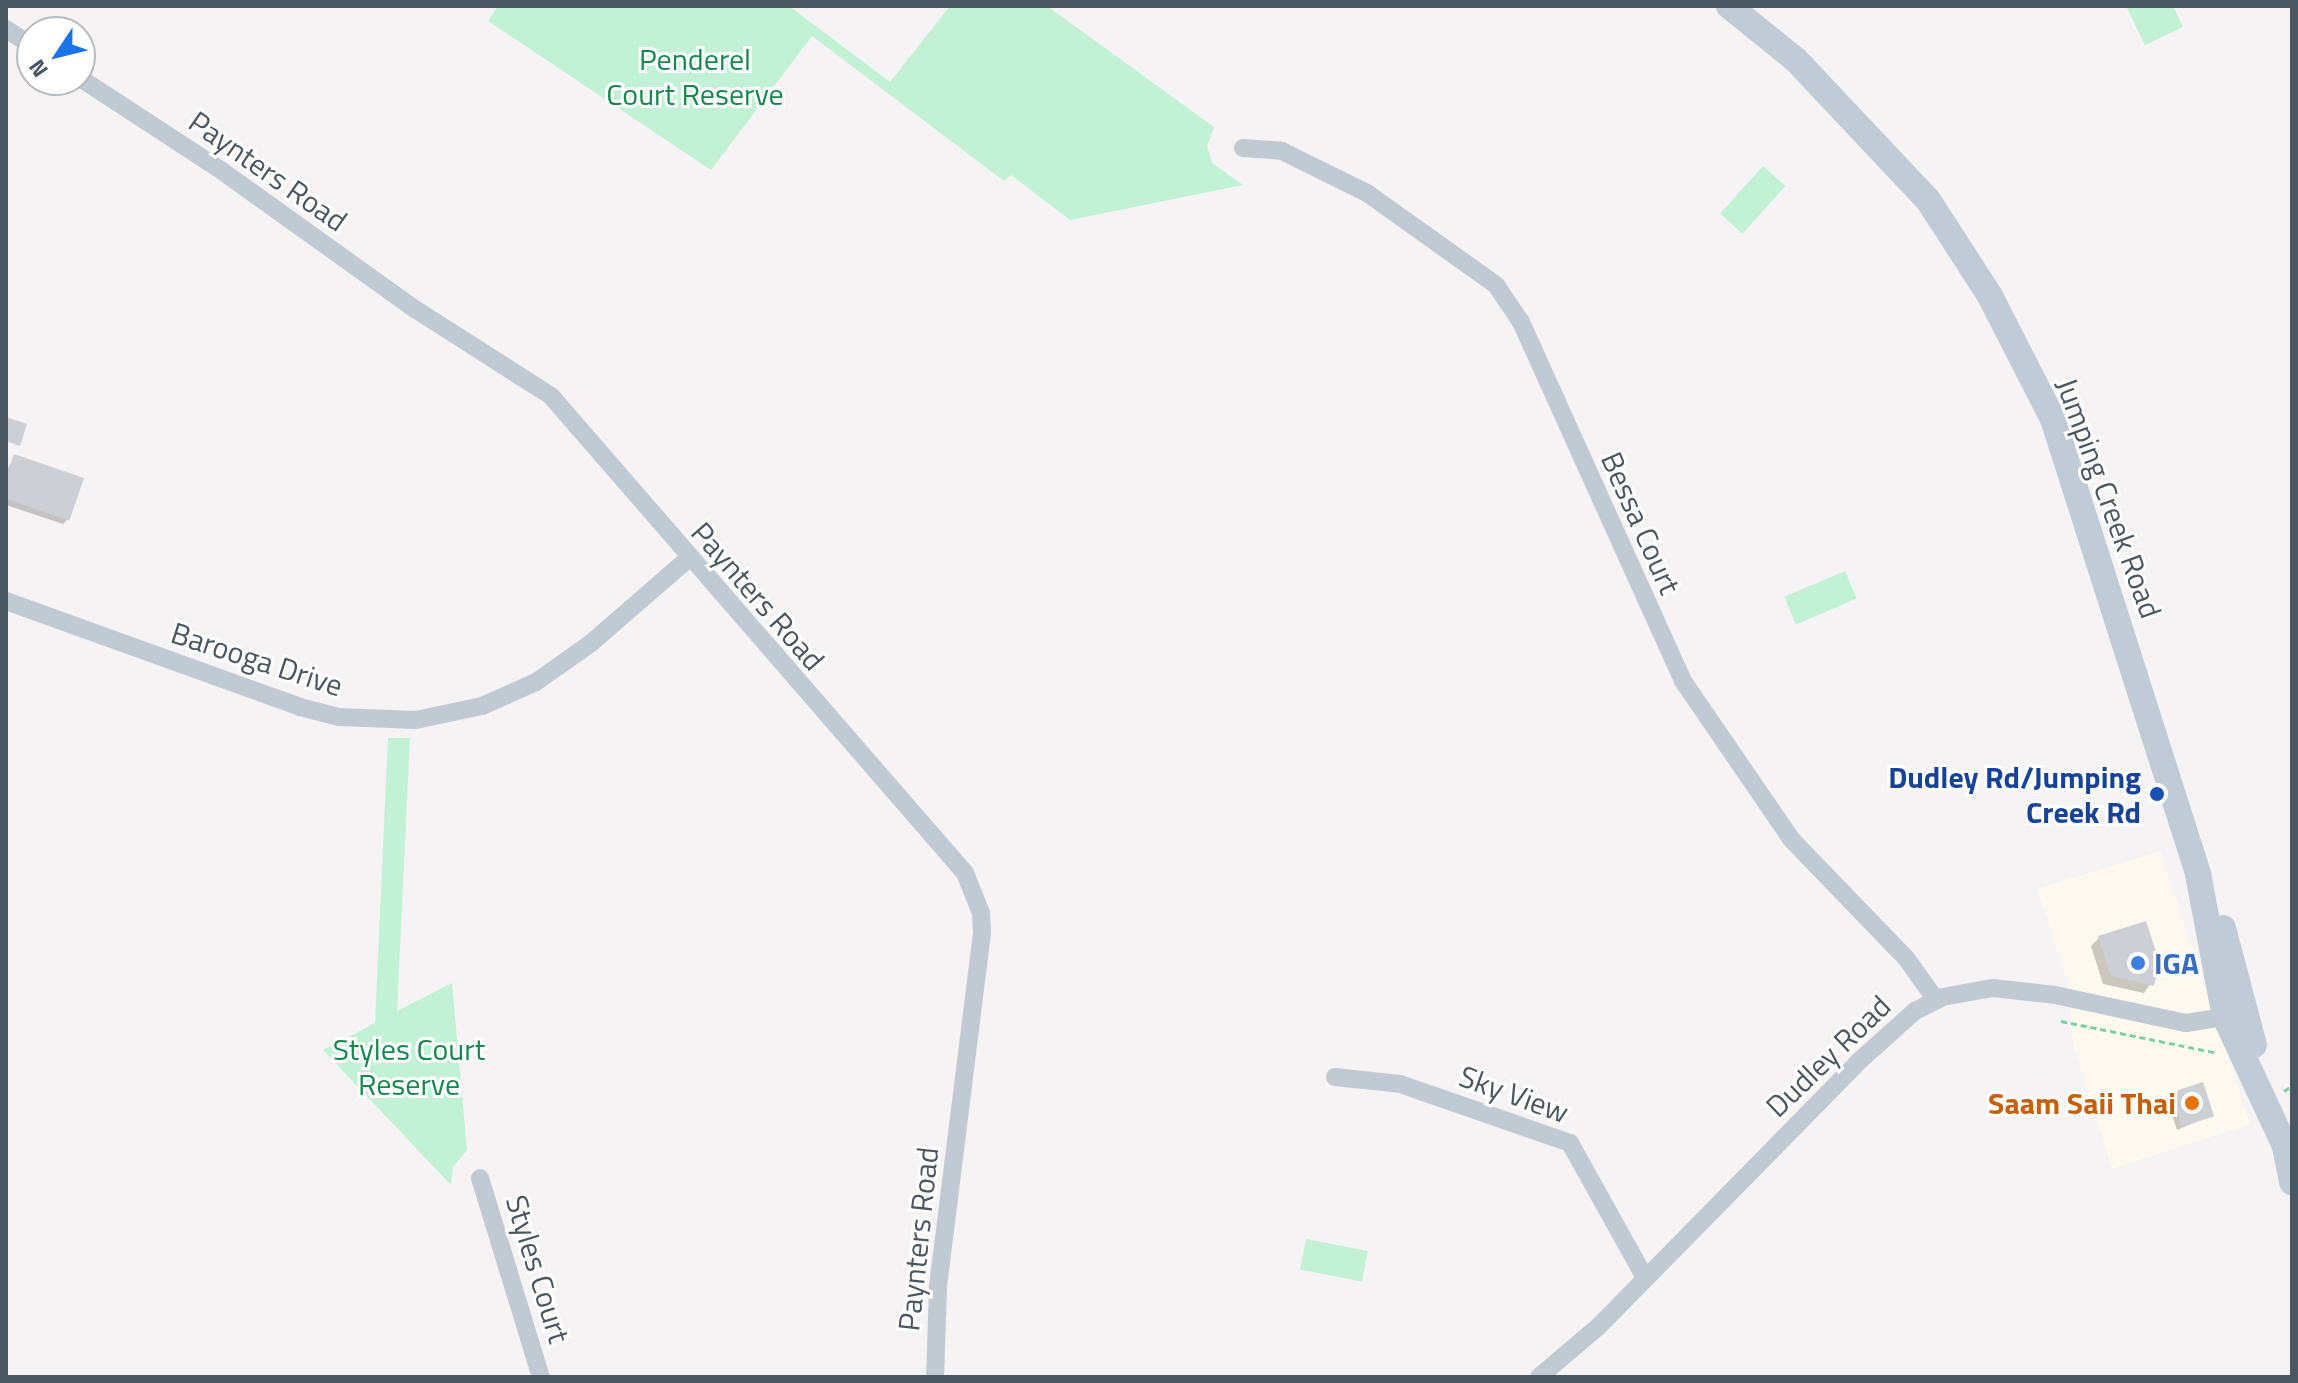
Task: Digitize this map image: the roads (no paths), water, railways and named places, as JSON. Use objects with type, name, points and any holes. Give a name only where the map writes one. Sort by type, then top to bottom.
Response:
[{"type":"main road","name":"Jumping Creek Road","points":[[1729,6],[1796,60],[1928,200],[1990,296],[2053,419],[2198,874],[2227,937],[2234,1016],[2288,1145],[2292,1182]]},
{"type":"main road","name":"Jumping Creek Road","points":[[2234,1016],[2288,1099]]},
{"type":"street","name":"Paynters Road","points":[[96,88],[222,171],[415,309],[551,396],[951,855],[981,913],[938,1288],[935,1377]]},
{"type":"street","name":"Bessa Court","points":[[1243,148],[1282,151],[1367,193],[1496,285],[1521,322],[1683,681],[1791,839],[1906,958],[1936,1000]]},
{"type":"street","name":"Barooga Drive","points":[[6,601],[300,707],[339,717],[416,720],[482,706],[536,682],[689,558]]},
{"type":"street","name":"Dudley Road","points":[[1539,1377],[1645,1278],[1898,1024],[1936,1000],[1993,988],[2055,995],[2186,1023],[2234,1016]]},
{"type":"street","name":"Sky View","points":[[1335,1077],[1400,1084],[1570,1143],[1645,1278]]},
{"type":"street","name":"Styles Court","points":[[480,1178],[541,1377]]},
{"type":"place","name":"Dudley Rd/Jumping Creek Rd","points":[[2157,794]]},
{"type":"place","name":"IGA","points":[[2138,963]]},
{"type":"place","name":"Saam Saii Thai","points":[[2192,1103]]},
{"type":"park label","name":"Penderel Court Reserve","points":[[695,76]]},
{"type":"park label","name":"Styles Court Reserve","points":[[409,1066]]}]
